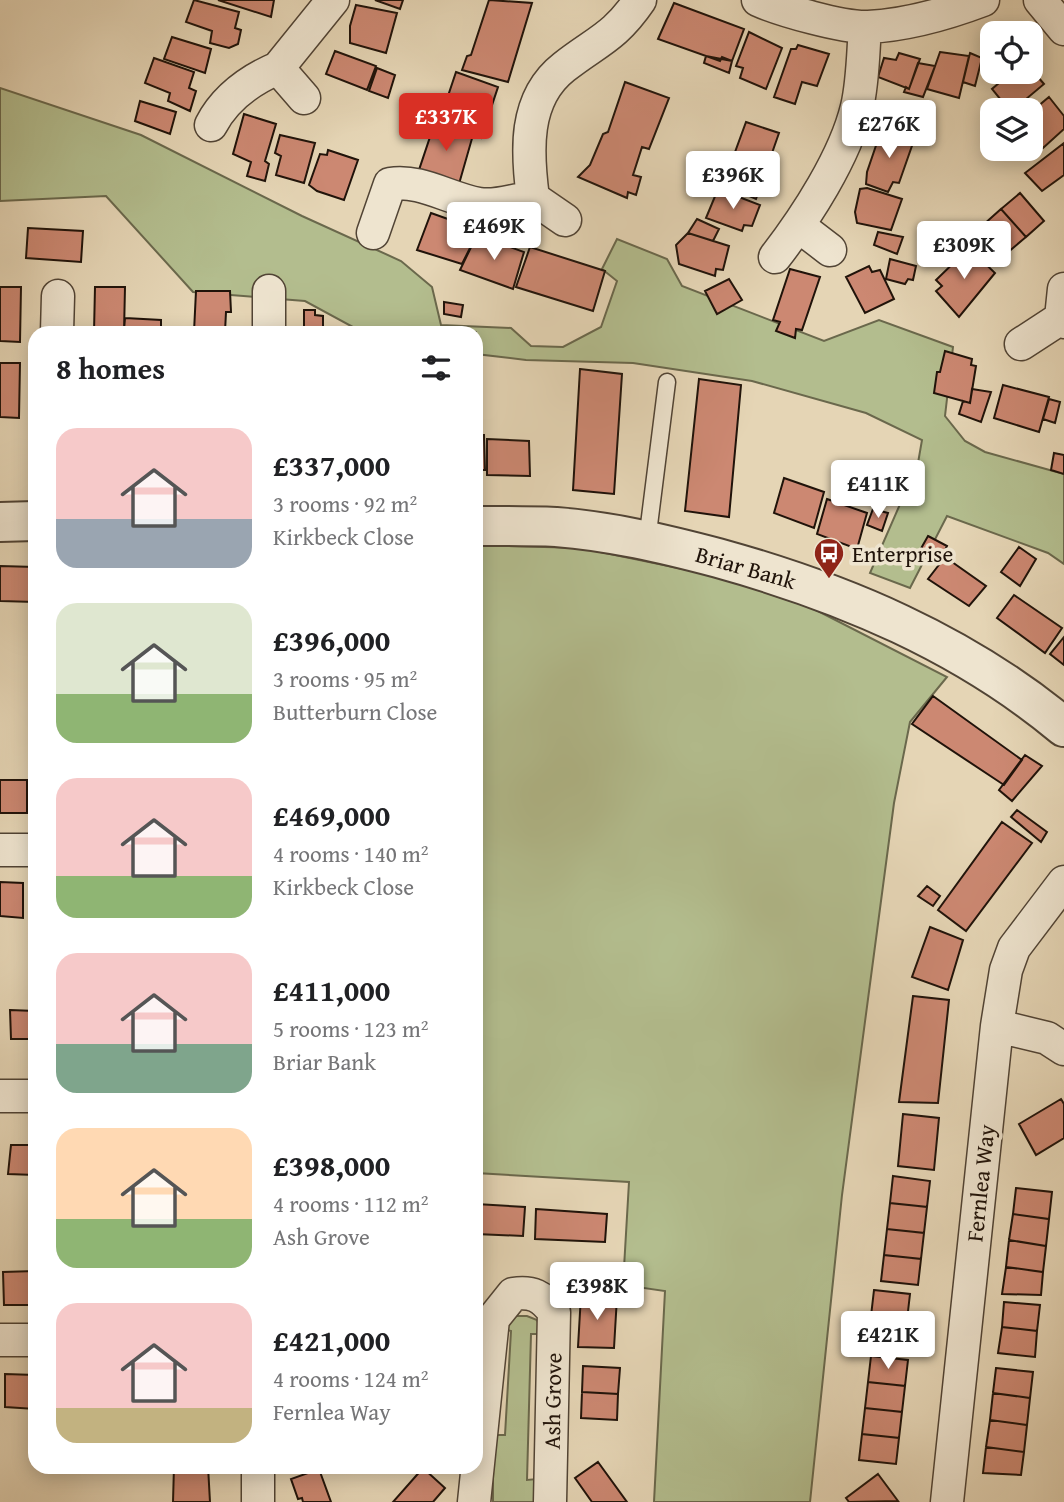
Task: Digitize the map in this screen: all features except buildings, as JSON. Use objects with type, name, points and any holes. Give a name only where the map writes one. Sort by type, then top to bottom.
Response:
[{"type":"street","points":[[211,125],[227,102],[262,75],[278,68],[333,0]]},
{"type":"street","points":[[533,198],[526,151],[537,101],[548,82],[562,68],[607,40],[640,0]]},
{"type":"street","points":[[758,0],[775,8],[865,27],[937,17],[983,0]]},
{"type":"street","points":[[1040,0],[1064,29]]},
{"type":"street","points":[[775,257],[800,227],[831,170],[857,108],[865,27]]},
{"type":"street","points":[[278,68],[304,98]]},
{"type":"street","points":[[373,233],[390,184],[406,181],[476,204],[495,206],[533,198],[565,220]]},
{"type":"street","points":[[800,227],[830,250]]},
{"type":"street","points":[[270,291],[270,326]]},
{"type":"street","points":[[57,326],[58,296]]},
{"type":"street","points":[[1021,344],[1063,309]]},
{"type":"street","points":[[0,522],[28,521]]},
{"type":"street","name":"Briar Bank","points":[[483,526],[557,527],[647,541],[789,578],[877,611],[985,670],[1064,727]]},
{"type":"street","points":[[0,850],[28,850]]},
{"type":"street","name":"Fernlea Way","points":[[947,1502],[997,1026],[1006,970],[1014,948],[1064,882]]},
{"type":"street","points":[[997,1026],[1047,1038],[1064,1049]]},
{"type":"street","points":[[0,1096],[28,1096]]},
{"type":"street","name":"Ash Grove","points":[[483,1415],[493,1319],[513,1294],[524,1292],[537,1295],[554,1312],[550,1502]]},
{"type":"street","points":[[0,1340],[28,1340]]},
{"type":"street","points":[[258,1474],[258,1502]]},
{"type":"street","name":"Ash Grove","points":[[474,1502],[477,1474]]},
{"type":"lane","points":[[647,541],[667,382]]},
{"type":"green space","points":[[0,88],[141,135],[302,216],[401,261],[432,287],[441,325],[464,326],[351,326],[305,301],[193,292],[106,196],[0,201]]},
{"type":"green space","points":[[617,239],[667,259],[682,286],[824,341],[879,320],[953,347],[945,416],[965,441],[985,452],[1064,474],[1064,564],[1048,553],[947,516],[910,588],[870,573],[918,463],[922,440],[866,413],[752,381],[633,363],[526,360],[483,355],[483,327],[511,328],[531,346],[563,347],[601,327],[617,281],[602,269]]},
{"type":"green space","points":[[483,545],[581,548],[717,576],[812,608],[947,677],[910,722],[894,803],[842,1195],[810,1502],[654,1502],[665,1291],[623,1285],[629,1182],[483,1173]]},
{"type":"green space","points":[[515,1316],[527,1316],[537,1320],[543,1334],[531,1334],[527,1480],[537,1479],[536,1502],[493,1502],[493,1435],[505,1435],[511,1331],[502,1329]]},
{"type":"place","name":"Enterprise","points":[[829,580]]}]
